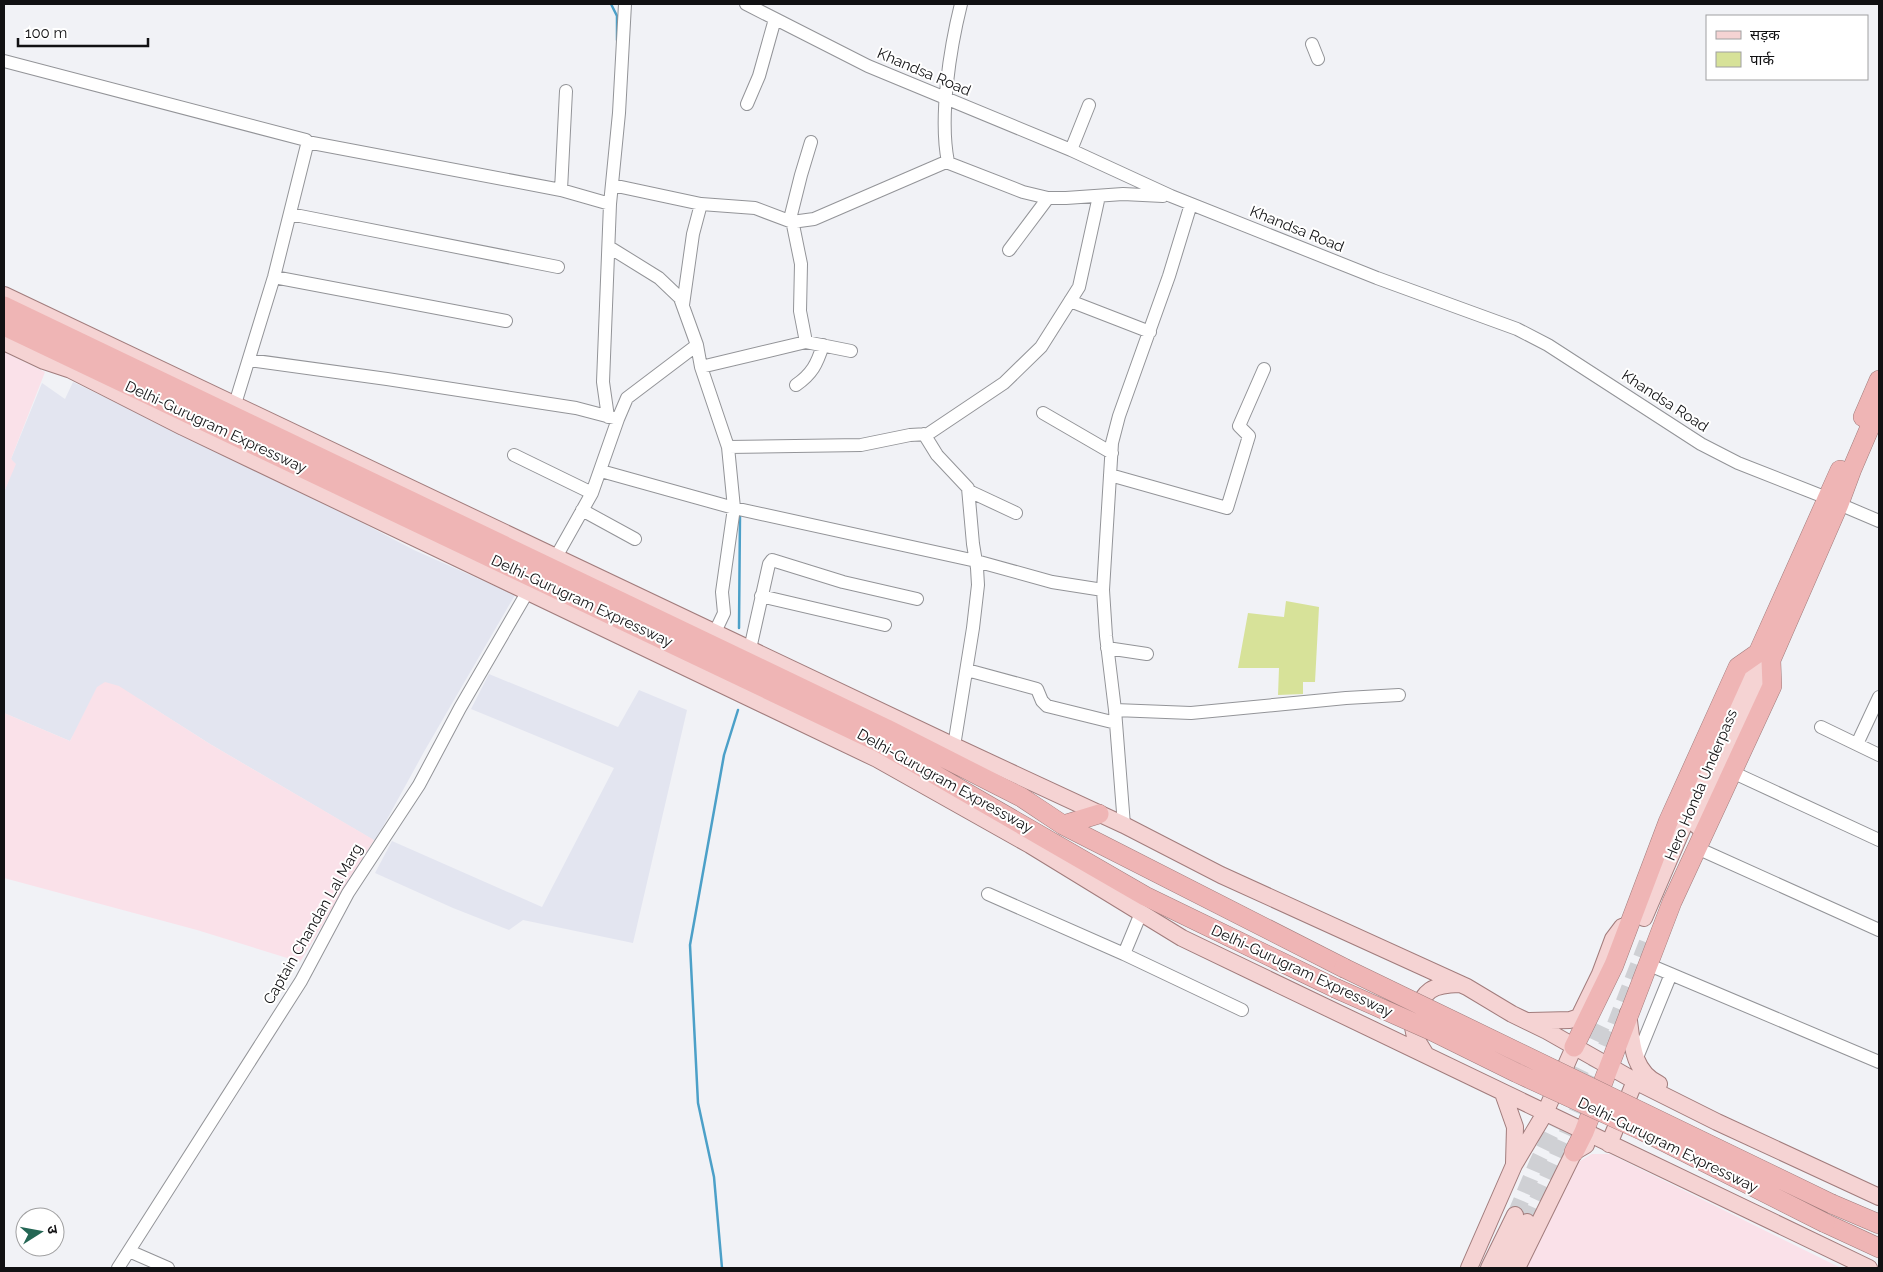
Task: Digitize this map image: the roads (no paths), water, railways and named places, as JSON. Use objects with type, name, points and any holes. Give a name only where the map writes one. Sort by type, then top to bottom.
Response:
[{"type":"highway","name":"Delhi-Gurugram Expressway","points":[[4,306],[690,627],[1021,797],[1063,826],[1344,968],[1832,1204],[1879,1224]]},
{"type":"highway","name":"Delhi-Gurugram Expressway","points":[[4,326],[882,744],[1145,896],[1335,988],[1430,1030],[1517,1073],[1643,1131],[1825,1223],[1879,1248]]},
{"type":"highway","points":[[1574,1152],[1584,1132],[1628,1012],[1672,902],[1772,686],[1764,656],[1833,501],[1879,380]]},
{"type":"highway","points":[[1833,501],[1852,469],[1877,417]]},
{"type":"highway","points":[[1578,1039],[1614,965],[1643,921],[1668,822],[1738,667],[1764,656]]},
{"type":"highway","points":[[950,799],[975,797]]},
{"type":"highway","points":[[1063,826],[1099,814]]},
{"type":"highway","points":[[1008,816],[1030,845]]},
{"type":"main road","points":[[4,295],[556,556],[690,627],[715,632],[1124,825],[1221,875],[1459,984],[1525,1021],[1547,1031],[1578,1039],[1609,1067],[1635,1081],[1879,1197]]},
{"type":"main road","points":[[4,342],[44,361],[70,370],[183,427],[877,758],[1030,845],[1182,938],[1869,1268]]},
{"type":"main road","name":"Hero Honda Underpass","points":[[1643,921],[1764,656]]},
{"type":"main road","points":[[1525,1021],[1570,1020],[1579,1017],[1600,974],[1613,939],[1622,927],[1643,921]]},
{"type":"main road","points":[[1426,1055],[1416,1037],[1412,1018],[1427,992],[1435,986],[1459,984]]},
{"type":"main road","points":[[1628,1012],[1636,1060],[1640,1070],[1649,1080],[1691,1100],[1698,1106],[1702,1114]]},
{"type":"main road","points":[[1469,1268],[1514,1165],[1545,1113],[1578,1039]]},
{"type":"main road","points":[[1613,1146],[1635,1081]]},
{"type":"main road","points":[[1503,1093],[1515,1127],[1514,1165]]},
{"type":"main road","points":[[1517,1268],[1574,1152],[1590,1143],[1613,1146]]},
{"type":"main road","points":[[1489,1268],[1521,1218],[1504,1268]]},
{"type":"street","points":[[613,418],[603,382],[610,204],[619,113],[625,4]]},
{"type":"street","name":"Khandsa Road","points":[[746,4],[868,66],[946,100],[1071,150],[1171,196],[1377,278],[1517,329],[1548,345],[1702,444],[1738,463],[1879,521]]},
{"type":"street","points":[[948,162],[945,148],[946,100],[950,55],[961,4]]},
{"type":"street","points":[[747,104],[758,76],[775,19]]},
{"type":"street","points":[[1312,44],[1316,49],[1318,59]]},
{"type":"street","points":[[4,61],[304,139],[307,142],[561,190],[610,204]]},
{"type":"street","points":[[561,190],[566,91]]},
{"type":"street","points":[[1071,150],[1089,104]]},
{"type":"street","points":[[235,404],[274,277],[307,142]]},
{"type":"street","points":[[806,342],[800,311],[801,264],[792,222],[793,206],[811,142]]},
{"type":"street","points":[[612,185],[701,204],[754,208],[792,222],[814,219],[941,163],[948,162],[1023,192],[1048,198],[1123,194],[1171,196]]},
{"type":"street","points":[[728,447],[861,445],[932,432],[1004,383],[1041,347],[1079,287],[1099,196]]},
{"type":"street","points":[[1010,250],[1048,198]]},
{"type":"street","points":[[683,305],[693,234],[701,204]]},
{"type":"street","points":[[1124,825],[1115,710],[1107,648],[1104,590],[1112,443],[1119,416],[1150,332],[1191,204]]},
{"type":"street","points":[[290,214],[558,267]]},
{"type":"street","points":[[609,247],[659,278],[675,292],[683,305],[728,447],[734,508],[722,592],[724,613],[715,632]]},
{"type":"street","points":[[274,277],[506,321]]},
{"type":"street","points":[[1070,301],[1150,332]]},
{"type":"street","points":[[702,367],[806,342],[851,350]]},
{"type":"street","points":[[556,556],[592,493],[601,472],[613,418],[631,394],[649,383],[697,345]]},
{"type":"street","points":[[796,385],[805,379],[815,368],[823,345]]},
{"type":"street","points":[[248,360],[576,408],[613,418]]},
{"type":"street","points":[[1110,475],[1227,508],[1249,436],[1239,426],[1264,369]]},
{"type":"street","points":[[1043,413],[1112,453]]},
{"type":"street","points":[[924,434],[937,455],[969,491],[1016,513]]},
{"type":"street","points":[[514,454],[592,493]]},
{"type":"street","points":[[601,472],[734,508],[976,561],[1052,582],[1104,590]]},
{"type":"street","points":[[954,746],[967,670],[978,585],[969,491]]},
{"type":"street","points":[[582,510],[635,539]]},
{"type":"street","points":[[750,649],[769,564],[774,560],[843,582],[917,600]]},
{"type":"street","name":"Captain Chandan Lal Marg","points":[[118,1268],[300,981],[348,893],[419,785],[460,708],[528,591]]},
{"type":"street","points":[[761,596],[885,624]]},
{"type":"street","points":[[1107,648],[1147,654]]},
{"type":"street","points":[[967,670],[1037,690],[1042,701],[1047,706],[1116,723]]},
{"type":"street","points":[[1115,710],[1191,713],[1399,694]]},
{"type":"street","points":[[1857,744],[1879,697]]},
{"type":"street","points":[[1821,727],[1879,755]]},
{"type":"street","points":[[1732,772],[1879,840]]},
{"type":"street","points":[[1697,848],[1879,930]]},
{"type":"street","points":[[988,894],[1124,954],[1242,1010]]},
{"type":"street","points":[[1124,954],[1141,913]]},
{"type":"street","points":[[1647,964],[1879,1062]]},
{"type":"street","points":[[1636,1060],[1672,974]]},
{"type":"street","points":[[129,1251],[168,1268]]},
{"type":"waterway","points":[[611,4],[617,16],[617,40]]},
{"type":"waterway","points":[[739,628],[740,514]]},
{"type":"waterway","points":[[722,1268],[714,1177],[698,1103],[690,945],[724,755],[738,710]]},
{"type":"tunnel","points":[[1527,1222],[1610,1037],[1649,937]]},
{"type":"tunnel","points":[[1515,1215],[1537,1163],[1604,1022]]}]
